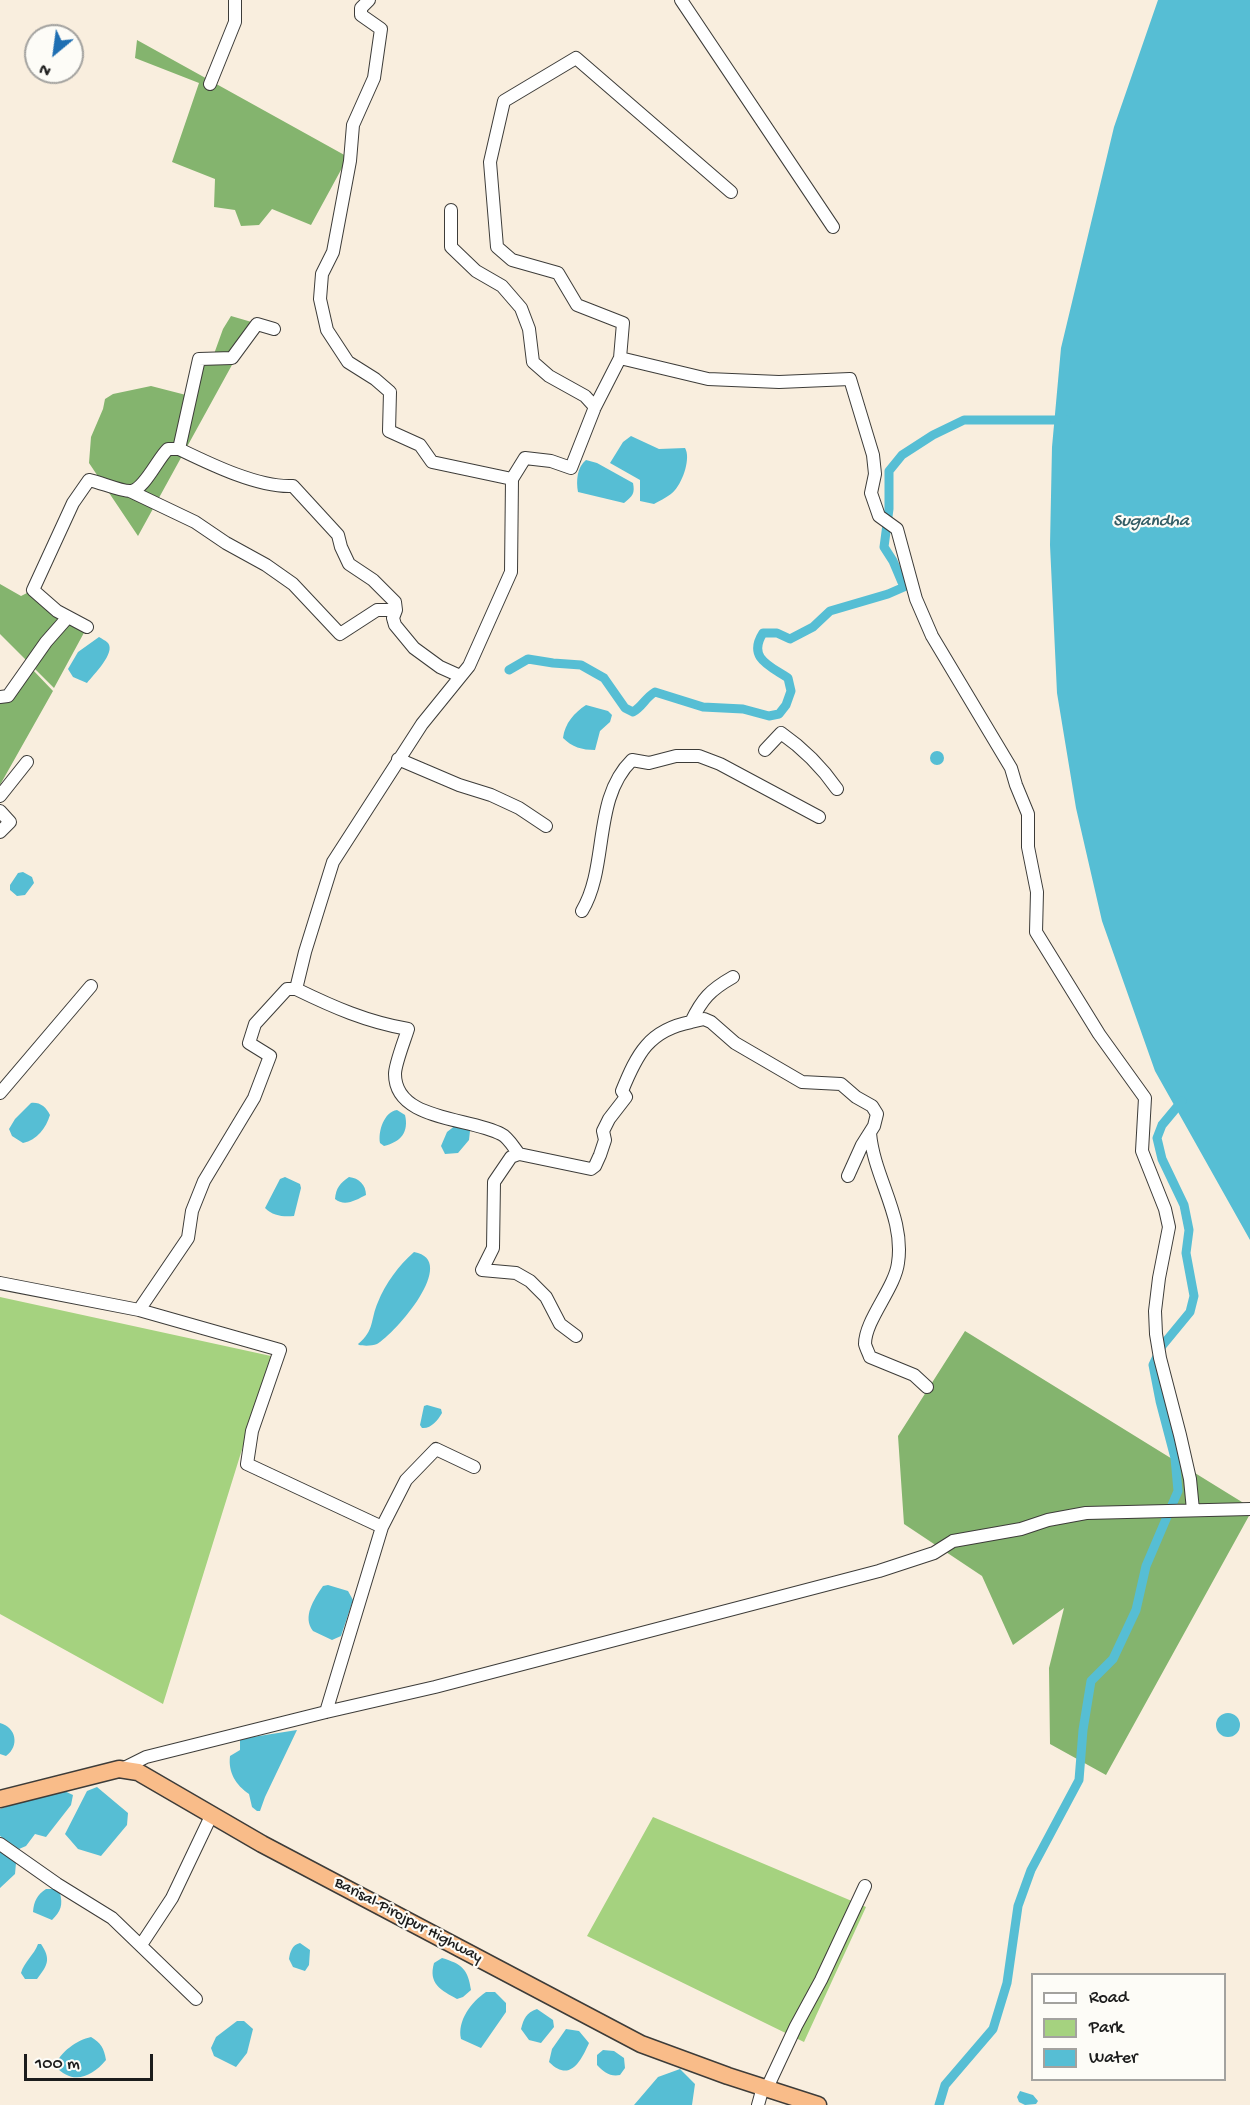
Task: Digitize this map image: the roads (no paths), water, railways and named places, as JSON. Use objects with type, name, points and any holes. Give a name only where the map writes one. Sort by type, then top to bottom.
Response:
[{"type":"highway","points":[[0,1799],[122,1769]]},
{"type":"highway","name":"Barisal-Pirojpur Highway","points":[[122,1769],[138,1772],[262,1844],[641,2044],[818,2105]]},
{"type":"street","points":[[210,84],[235,22],[235,0]]},
{"type":"street","points":[[369,0],[361,8],[362,15],[381,29],[374,78],[353,125],[350,161],[333,252],[322,274],[320,298],[327,330],[341,348],[348,362],[375,379],[390,392],[389,431],[420,446],[432,462],[512,479]]},
{"type":"street","points":[[681,0],[833,227]]},
{"type":"street","points":[[296,989],[333,862],[422,724],[469,666],[511,572],[512,479],[525,458],[551,461],[571,468],[595,407],[620,358],[623,323],[577,305],[558,273],[512,260],[497,247],[490,162],[504,101],[576,58],[731,192]]},
{"type":"street","points":[[451,210],[451,247],[476,271],[502,286],[521,308],[529,329],[532,362],[549,376],[585,396],[595,407]]},
{"type":"street","points":[[179,448],[199,358],[232,358],[257,324],[274,329]]},
{"type":"street","points":[[620,358],[708,379],[778,382],[850,379],[873,455],[875,474],[872,493],[879,516],[897,529],[916,599],[932,636],[1011,768],[1028,814],[1028,847],[1037,892],[1036,932],[1099,1034],[1145,1098],[1142,1151],[1165,1209],[1169,1227],[1159,1278],[1155,1311],[1156,1334],[1190,1479],[1194,1510]]},
{"type":"street","points":[[130,491],[143,483],[168,449],[179,448],[215,466],[268,485],[293,486],[338,535],[349,564],[373,580],[395,602],[396,610],[393,618],[395,625],[414,648],[434,664],[460,676]]},
{"type":"street","points":[[87,627],[57,611],[33,590],[73,503],[89,480],[130,491],[195,522],[226,543],[266,565],[293,584],[340,634],[377,610],[396,610]]},
{"type":"street","points":[[0,697],[8,696],[46,642],[68,617]]},
{"type":"street","points":[[765,750],[781,733],[800,746],[823,769],[837,789]]},
{"type":"street","points":[[582,911],[591,896],[604,822],[613,791],[621,771],[632,760],[649,763],[676,756],[699,756],[720,764],[819,817]]},
{"type":"street","points":[[398,759],[459,785],[491,795],[519,808],[546,826]]},
{"type":"street","points":[[0,796],[27,762]]},
{"type":"street","points":[[0,811],[10,822],[0,832]]},
{"type":"street","points":[[691,1022],[700,1003],[713,988],[733,977]]},
{"type":"street","points":[[0,1094],[91,986]]},
{"type":"street","points":[[139,1310],[188,1238],[192,1211],[204,1181],[254,1098],[270,1056],[249,1043],[255,1024],[287,989],[296,989],[340,1011],[385,1025],[408,1029],[394,1072],[404,1100],[430,1114],[466,1121],[503,1134],[519,1154]]},
{"type":"street","points":[[576,1336],[560,1324],[546,1297],[530,1281],[516,1273],[483,1270],[493,1248],[494,1182],[511,1157],[519,1154],[580,1168],[591,1169],[595,1166],[604,1140],[603,1131],[626,1097],[622,1090],[636,1058],[650,1041],[673,1026],[704,1019],[711,1022],[735,1043],[802,1082],[841,1084],[856,1097],[872,1106],[878,1114],[848,1176]]},
{"type":"street","points":[[870,1133],[875,1161],[898,1227],[900,1247],[898,1267],[870,1326],[865,1345],[870,1357],[914,1375],[927,1387]]},
{"type":"street","points":[[0,1283],[139,1310],[280,1350],[252,1431],[247,1464],[382,1527]]},
{"type":"street","points":[[326,1712],[382,1527],[406,1480],[436,1449],[474,1467]]},
{"type":"street","points":[[122,1769],[146,1758],[435,1687],[879,1571],[934,1553],[953,1541],[1021,1529],[1048,1520],[1086,1513],[1250,1509]]},
{"type":"street","points":[[141,1945],[172,1898],[212,1814]]},
{"type":"street","points":[[0,1844],[57,1884],[112,1918],[196,1999]]},
{"type":"street","points":[[758,2105],[865,1886]]},
{"type":"water","name":"Sugandha","points":[[1158,0],[1250,0],[1250,1240],[1155,1071],[1102,921],[1076,808],[1057,693],[1050,545],[1052,447],[1061,348],[1114,127]]},
{"type":"water","points":[[631,436],[659,449],[685,448],[687,452],[685,469],[678,486],[671,494],[654,504],[640,501],[640,480],[610,463],[623,442]]},
{"type":"water","points":[[586,460],[597,463],[633,483],[631,496],[624,503],[578,492],[578,474]]},
{"type":"water","points":[[99,637],[110,647],[103,664],[87,683],[73,677],[68,669],[78,652]]},
{"type":"water","points":[[586,705],[608,711],[612,715],[610,722],[600,731],[595,750],[570,744],[563,738],[571,719]]},
{"type":"water","points":[[934,751],[940,751],[944,758],[940,765],[934,765],[930,761],[930,755]]},
{"type":"water","points":[[23,872],[32,877],[34,883],[25,895],[17,896],[10,890],[10,885],[18,873]]},
{"type":"water","points":[[31,1103],[42,1106],[50,1115],[40,1133],[23,1143],[12,1136],[9,1129],[15,1119]]},
{"type":"water","points":[[397,1110],[405,1115],[405,1131],[395,1142],[384,1146],[380,1143],[381,1128],[385,1118]]},
{"type":"water","points":[[456,1125],[467,1127],[470,1131],[469,1140],[458,1153],[445,1154],[441,1146],[447,1132]]},
{"type":"water","points":[[285,1177],[300,1184],[301,1188],[294,1216],[278,1215],[265,1208],[280,1179]]},
{"type":"water","points":[[349,1177],[361,1183],[366,1195],[350,1202],[335,1199],[337,1189]]},
{"type":"water","points":[[414,1252],[426,1258],[430,1268],[420,1297],[386,1338],[375,1345],[359,1345],[370,1329],[384,1288]]},
{"type":"water","points":[[424,1406],[441,1409],[442,1413],[431,1426],[422,1428],[420,1425]]},
{"type":"water","points":[[328,1585],[348,1591],[353,1600],[341,1636],[332,1640],[313,1631],[309,1620],[310,1608],[323,1586]]},
{"type":"water","points":[[1223,1713],[1233,1713],[1240,1720],[1240,1730],[1233,1737],[1223,1737],[1216,1730],[1216,1720]]},
{"type":"water","points":[[0,1723],[10,1728],[14,1737],[13,1747],[6,1756],[0,1754]]},
{"type":"water","points":[[297,1730],[260,1811],[257,1811],[252,1807],[249,1794],[234,1778],[230,1768],[230,1756],[240,1750],[240,1739]]},
{"type":"water","points":[[97,1787],[128,1813],[127,1825],[101,1856],[78,1849],[65,1834],[87,1791]]},
{"type":"water","points":[[60,1789],[73,1795],[71,1805],[46,1837],[35,1834],[26,1846],[19,1849],[0,1836],[0,1809]]},
{"type":"water","points":[[0,1847],[16,1863],[15,1874],[0,1888]]},
{"type":"water","points":[[46,1889],[54,1889],[60,1893],[61,1897],[60,1908],[52,1920],[33,1912],[36,1899]]},
{"type":"water","points":[[300,1943],[310,1950],[309,1965],[305,1971],[293,1967],[289,1959],[293,1947]]},
{"type":"water","points":[[38,1944],[41,1944],[46,1954],[46,1966],[37,1979],[25,1979],[21,1973],[22,1969]]},
{"type":"water","points":[[442,1958],[459,1965],[466,1972],[471,1990],[463,1997],[457,1999],[437,1986],[434,1981],[434,1963]]},
{"type":"water","points":[[486,1992],[495,1992],[506,2003],[506,2012],[481,2048],[461,2039],[460,2032],[466,2012]]},
{"type":"water","points":[[537,2009],[553,2020],[554,2027],[541,2043],[529,2040],[521,2029],[526,2016]]},
{"type":"water","points":[[237,2021],[244,2021],[253,2029],[247,2053],[236,2067],[214,2056],[211,2048],[216,2037]]},
{"type":"water","points":[[566,2029],[579,2031],[589,2043],[574,2067],[563,2070],[549,2062],[552,2049]]},
{"type":"water","points":[[91,2037],[102,2046],[106,2060],[94,2071],[88,2075],[75,2077],[68,2076],[55,2066],[70,2047]]},
{"type":"water","points":[[603,2050],[614,2051],[624,2058],[625,2068],[620,2075],[607,2073],[597,2065],[597,2055]]},
{"type":"water","points":[[680,2069],[695,2084],[692,2105],[634,2105],[658,2077]]},
{"type":"water","points":[[1020,2091],[1033,2095],[1038,2101],[1036,2104],[1025,2105],[1019,2102],[1017,2097]]},
{"type":"waterway","points":[[509,670],[528,659],[581,665],[604,678],[625,708],[633,712],[655,692],[703,707],[743,709],[769,716],[779,714],[786,705],[791,691],[788,678],[768,665],[759,655],[759,642],[763,633],[777,633],[790,639],[813,627],[830,611],[904,587],[884,547],[889,509],[889,471],[902,455],[933,435],[964,420],[1066,420]]},
{"type":"waterway","points":[[939,2105],[945,2085],[993,2029],[1007,1983],[1018,1906],[1031,1870],[1079,1780],[1083,1730],[1091,1681],[1113,1659],[1136,1610],[1146,1566],[1178,1491],[1175,1458],[1153,1365],[1162,1346],[1190,1312],[1194,1296],[1186,1253],[1189,1230],[1184,1205],[1162,1159],[1157,1138],[1162,1125],[1182,1101]]}]
